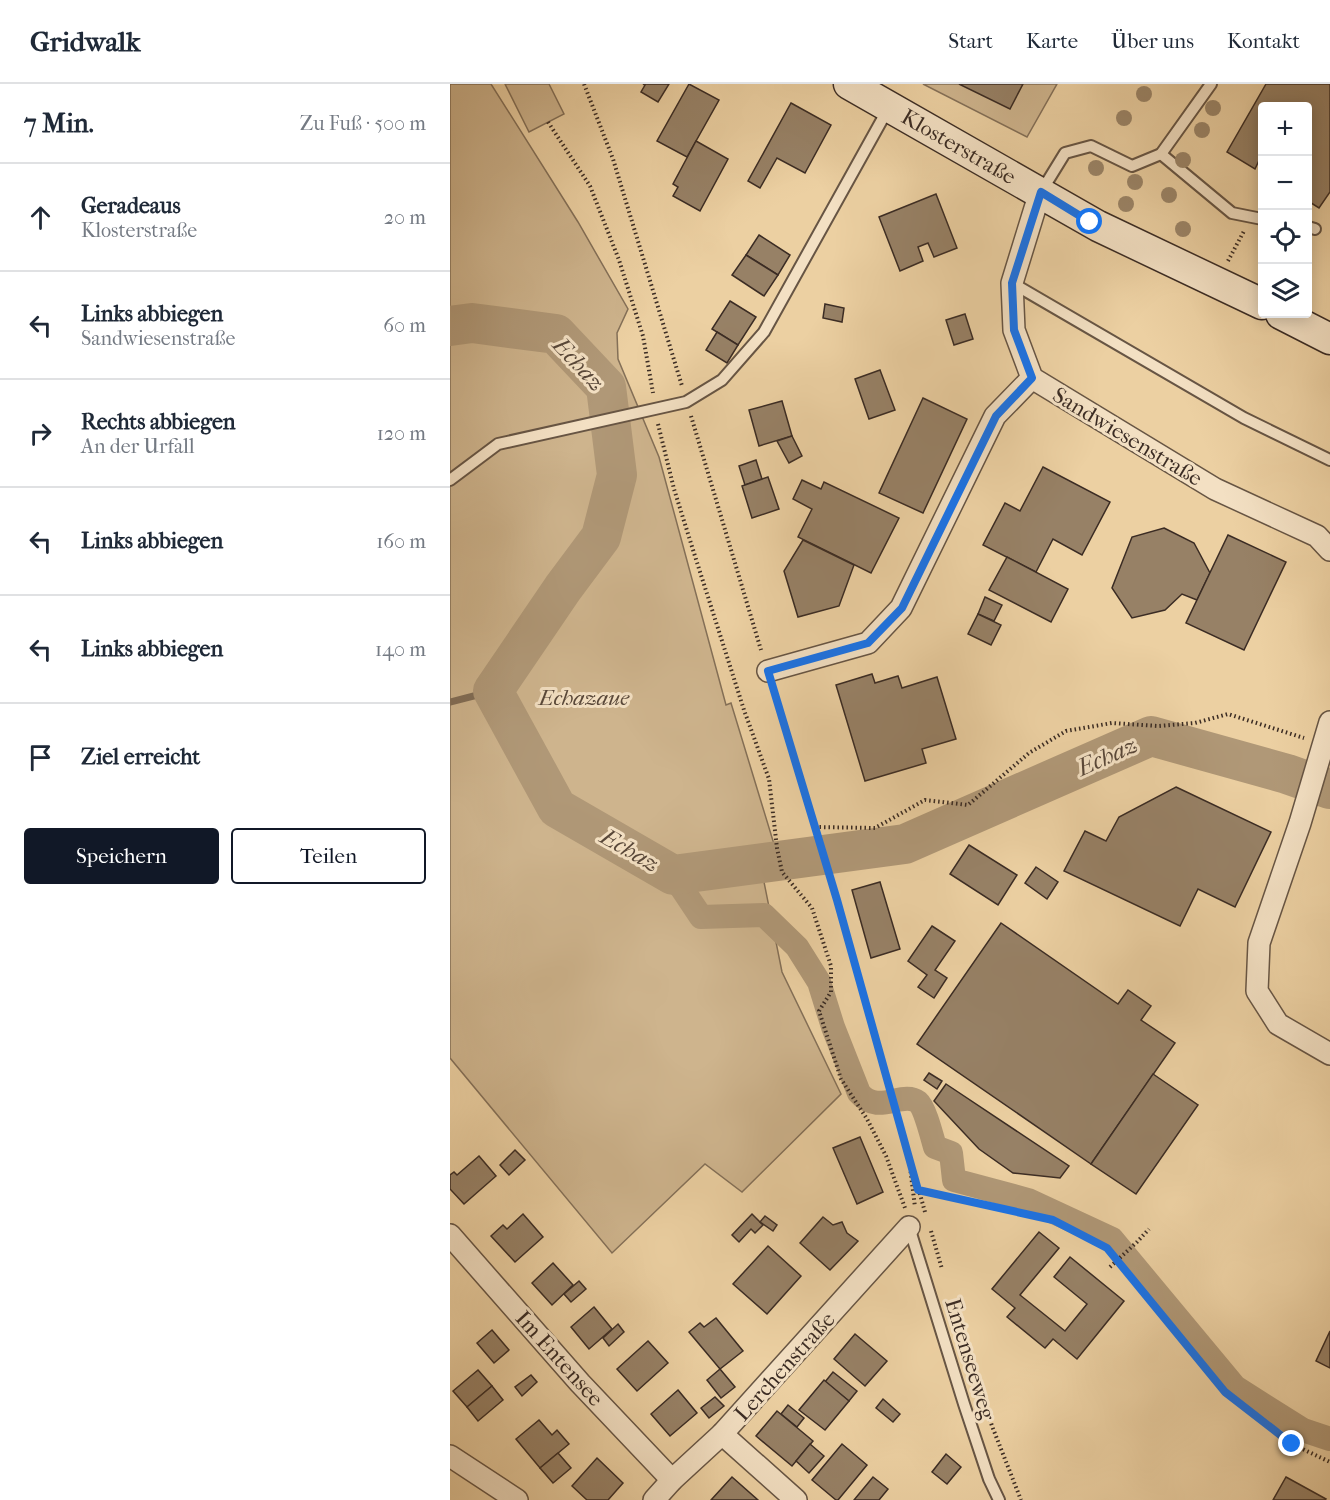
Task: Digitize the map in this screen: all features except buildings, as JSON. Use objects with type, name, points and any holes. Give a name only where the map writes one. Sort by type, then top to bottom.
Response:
[{"type":"main road","name":"Klosterstraße","points":[[849,84],[1114,234],[1258,302]]},
{"type":"main road","points":[[1289,318],[1330,339]]},
{"type":"street","name":"Sandwiesenstraße","points":[[1041,192],[1012,283],[1014,330],[1032,378],[1215,489],[1317,536],[1330,550]]},
{"type":"street","points":[[768,671],[868,643],[902,608],[996,416],[1032,378]]},
{"type":"street","points":[[1330,722],[1300,823],[1259,943],[1257,991],[1278,1024],[1330,1054]]},
{"type":"street","name":"Lerchenstraße","points":[[654,1500],[672,1480],[722,1434],[919,1226]]},
{"type":"street","name":"Im Entensee","points":[[450,1235],[580,1383],[672,1480]]},
{"type":"street","points":[[722,1434],[796,1500]]},
{"type":"street","points":[[450,1456],[517,1500]]},
{"type":"lane","points":[[1041,192],[1065,153],[1091,146],[1132,166],[1161,154],[1211,84]]},
{"type":"lane","points":[[450,480],[498,444],[686,402],[722,380],[764,332],[890,106]]},
{"type":"lane","points":[[1161,154],[1232,213],[1258,218]]},
{"type":"lane","points":[[1012,283],[1244,418],[1330,460]]},
{"type":"lane","name":"Entenseeweg","points":[[919,1226],[964,1404],[989,1479],[999,1500]]},
{"type":"path","points":[[584,84],[617,169],[818,837],[926,1213]]},
{"type":"path","points":[[548,122],[590,186],[619,260],[643,336],[654,408],[674,489],[744,710],[769,779],[782,872],[812,908],[831,966],[831,992],[819,1011],[841,1079],[867,1119],[886,1156],[903,1199],[943,1273]]},
{"type":"path","points":[[1218,282],[1251,216]]},
{"type":"path","points":[[815,827],[875,828],[925,800],[968,805],[1029,753],[1066,731],[1112,723],[1158,726],[1195,723],[1228,714],[1322,749]]},
{"type":"path","points":[[908,1153],[919,1226]]},
{"type":"path","points":[[918,1190],[1053,1220],[1107,1248],[1120,1258],[1225,1392],[1292,1444],[1330,1462]]},
{"type":"path","points":[[1110,1267],[1149,1229]]},
{"type":"path","points":[[952,1301],[992,1426],[1021,1500]]},
{"type":"green space","name":"Echazaue","points":[[450,84],[491,84],[578,222],[628,309],[617,333],[618,359],[659,457],[726,705],[731,703],[777,854],[757,847],[782,972],[841,1094],[742,1192],[705,1164],[612,1253],[450,1058]]},
{"type":"green space","points":[[505,84],[549,84],[564,114],[529,132]]},
{"type":"green space","points":[[923,84],[1057,84],[1027,137]]},
{"type":"waterway","name":"Echaz","points":[[450,326],[472,323],[556,334],[606,387],[617,475],[601,537],[563,588],[493,691],[557,808],[673,875],[905,844],[1151,736],[1287,774],[1330,789]]},
{"type":"waterway","points":[[450,702],[493,691]]},
{"type":"waterway","points":[[673,875],[701,917],[764,915],[797,947],[819,982],[833,1027],[859,1093],[874,1102],[905,1099],[918,1102],[926,1116],[935,1147],[951,1153],[954,1180],[1028,1200],[1112,1239],[1235,1387],[1303,1430],[1330,1439]]},
{"type":"route","points":[[1090,222],[1041,192],[1012,283],[1014,330],[1032,378],[996,416],[902,608],[868,643],[768,671],[837,900],[918,1190],[1053,1220],[1107,1248],[1225,1392],[1292,1444]]}]
